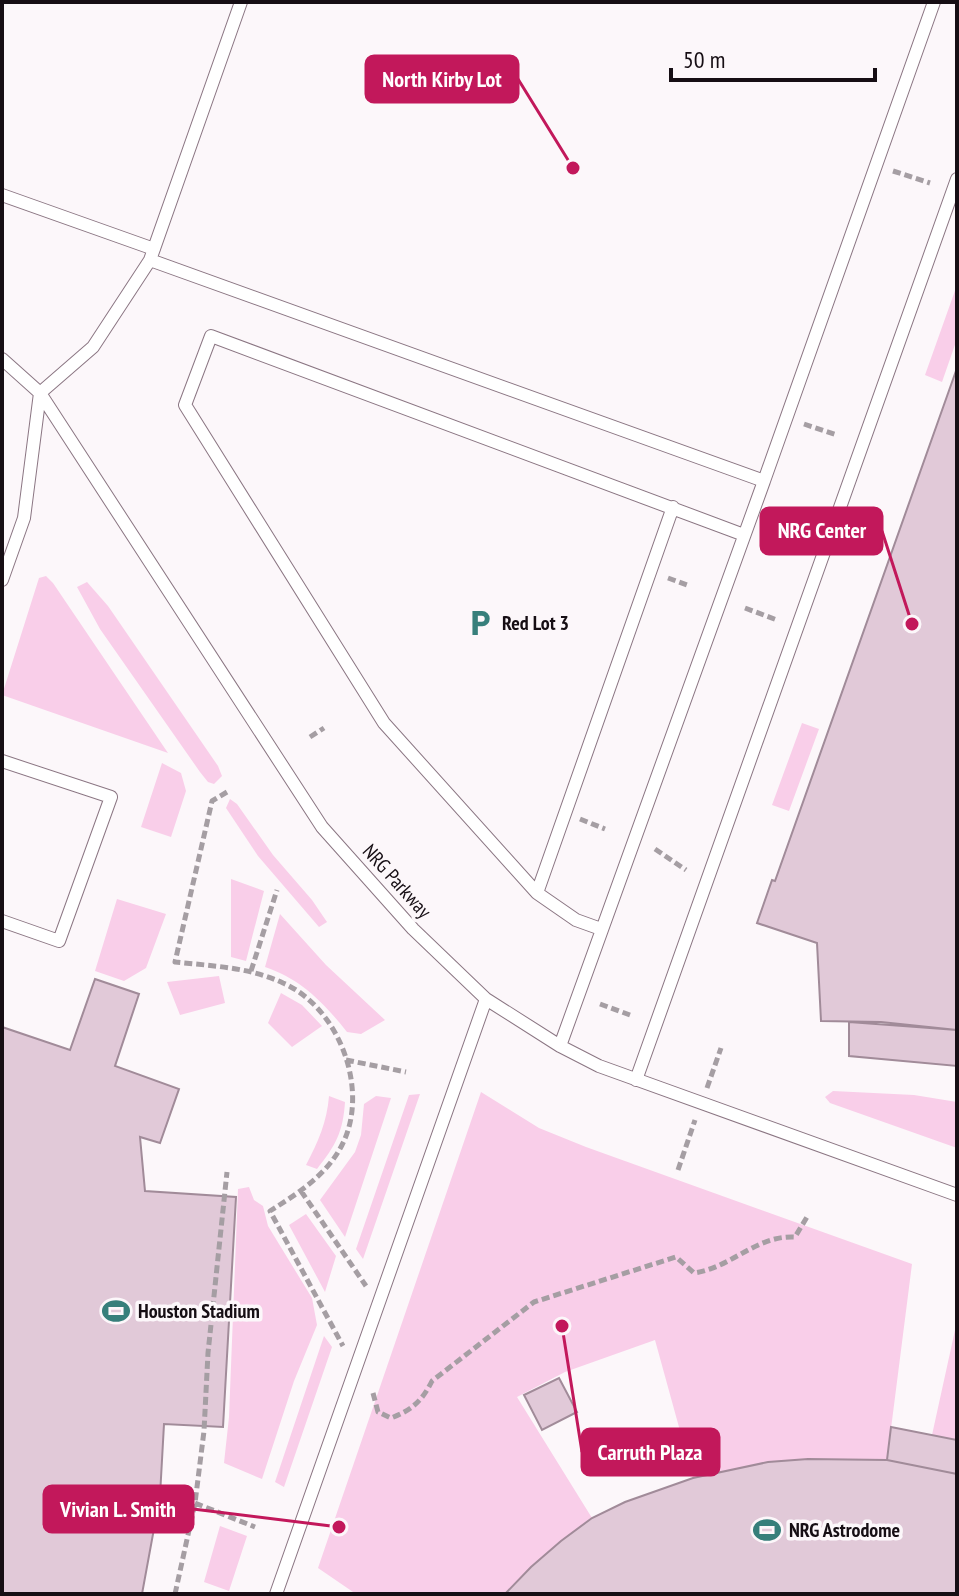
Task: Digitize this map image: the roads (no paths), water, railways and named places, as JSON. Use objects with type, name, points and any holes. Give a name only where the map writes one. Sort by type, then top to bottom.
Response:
[{"type":"lane","points":[[2,580],[24,518],[40,393],[93,347],[152,254],[241,2]]},
{"type":"lane","points":[[560,1046],[934,2]]},
{"type":"lane","points":[[636,1080],[957,179]]},
{"type":"lane","points":[[2,195],[152,254],[764,481]]},
{"type":"lane","points":[[601,929],[576,920],[537,893],[384,723],[185,405],[211,336],[744,535]]},
{"type":"lane","name":"NRG Parkway","points":[[2,359],[40,393],[322,827],[413,929],[486,999],[560,1046],[599,1066],[957,1195]]},
{"type":"lane","points":[[537,893],[673,507]]},
{"type":"lane","points":[[2,761],[111,797],[59,941],[2,921]]},
{"type":"lane","points":[[276,1594],[486,999]]},
{"type":"place","name":"North Kirby Lot","points":[[573,168]]},
{"type":"place","name":"Red Lot 3","points":[[480,623]]},
{"type":"place","name":"NRG Center","points":[[912,624]]},
{"type":"place","name":"Houston Stadium","points":[[116,1311]]},
{"type":"place","name":"Carruth Plaza","points":[[562,1326]]},
{"type":"place","name":"Vivian L. Smith","points":[[339,1527]]},
{"type":"place","name":"NRG Astrodome","points":[[767,1530]]}]
